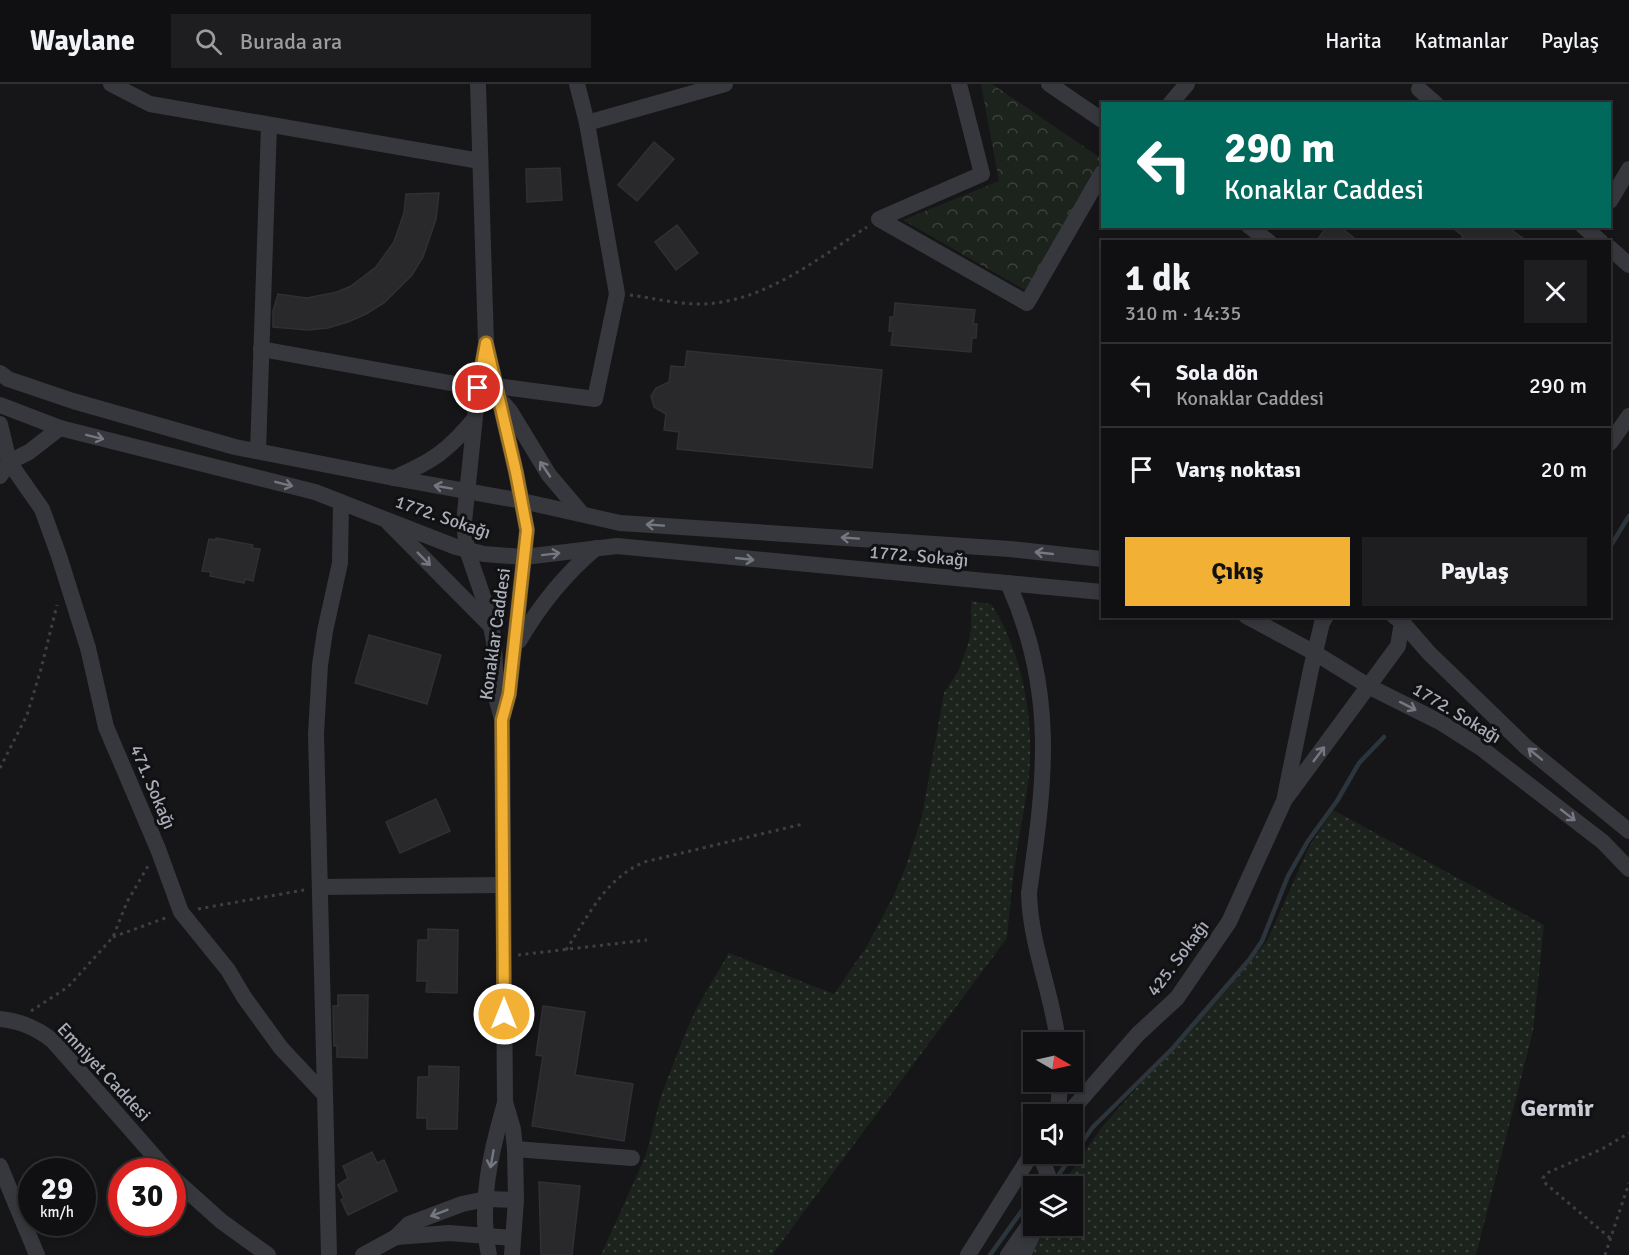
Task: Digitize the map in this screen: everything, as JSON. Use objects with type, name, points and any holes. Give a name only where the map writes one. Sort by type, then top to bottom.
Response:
[{"type":"street","name":"Konaklar Caddesi","points":[[478,84],[486,343],[527,530],[509,694],[502,720]]},
{"type":"street","points":[[498,392],[595,399],[617,294],[587,123],[577,84]]},
{"type":"street","points":[[587,123],[725,84]]},
{"type":"street","points":[[879,219],[982,174],[959,84]]},
{"type":"street","points":[[1049,84],[1101,119]]},
{"type":"street","points":[[1172,102],[1187,84]]},
{"type":"street","points":[[116,86],[150,104],[480,161]]},
{"type":"street","points":[[1419,89],[1434,102]]},
{"type":"street","points":[[258,452],[269,125]]},
{"type":"street","points":[[1611,199],[1629,169]]},
{"type":"street","points":[[879,219],[1028,303],[1101,175]]},
{"type":"street","points":[[1251,228],[1266,240]]},
{"type":"street","points":[[1611,249],[1629,265]]},
{"type":"street","name":"Konaklar Caddesi","points":[[486,343],[478,388],[464,522],[467,550],[486,602],[492,627],[496,697],[502,720],[506,1102],[513,1129],[516,1200],[512,1247]]},
{"type":"street","points":[[261,349],[478,388]]},
{"type":"street","name":"1772. Sokağı","points":[[0,373],[8,379],[73,401],[235,447],[522,501],[620,523],[1010,549],[1101,559]]},
{"type":"street","points":[[498,392],[549,475],[582,514]]},
{"type":"street","name":"1772. Sokağı","points":[[0,405],[60,428],[315,492],[467,550],[501,556],[525,557],[617,546],[1101,592]]},
{"type":"street","points":[[1611,442],[1629,416]]},
{"type":"street","points":[[394,478],[425,464],[443,452],[475,418]]},
{"type":"street","points":[[0,424],[4,469],[60,428]]},
{"type":"street","name":"471. Sokağı","points":[[4,469],[42,509],[88,648],[106,727],[158,849],[181,912],[228,970],[250,1006],[281,1048],[325,1095]]},
{"type":"street","points":[[329,1255],[317,699],[325,631],[339,563],[341,502]]},
{"type":"street","points":[[383,518],[492,627]]},
{"type":"street","points":[[515,647],[554,588],[572,568],[596,548]]},
{"type":"street","points":[[1008,583],[1021,612],[1032,653],[1042,710],[1043,783],[1029,907],[1056,1032]]},
{"type":"street","name":"1772. Sokağı","points":[[1250,618],[1315,653],[1370,687],[1440,722],[1481,748],[1603,842],[1629,869]]},
{"type":"street","name":"425. Sokağı","points":[[1284,801],[1315,653],[1325,618]]},
{"type":"street","name":"1772. Sokağı","points":[[1399,618],[1429,653],[1526,747],[1629,831]]},
{"type":"street","name":"425. Sokağı","points":[[1077,1104],[1138,1034],[1177,998],[1206,958],[1229,922],[1284,801],[1398,646],[1399,618]]},
{"type":"street","points":[[320,887],[503,885]]},
{"type":"street","name":"Emniyet Caddesi","points":[[5,1019],[33,1028],[53,1041],[156,1158]]},
{"type":"street","name":"Konaklar Caddesi","points":[[489,1255],[485,1236],[486,1199],[497,1131],[506,1102]]},
{"type":"street","points":[[515,1149],[632,1158]]},
{"type":"street","points":[[968,1255],[1025,1164]]},
{"type":"street","points":[[0,1166],[38,1255]]},
{"type":"street","points":[[186,1190],[207,1209],[268,1255]]},
{"type":"street","points":[[363,1255],[396,1237],[410,1224],[462,1204],[486,1199],[516,1200]]},
{"type":"street","points":[[396,1237],[435,1233],[485,1236],[512,1247]]},
{"type":"street","points":[[1008,1255],[1023,1234]]},
{"type":"street","points":[[1023,1255],[1032,1236]]},
{"type":"path","points":[[617,294],[682,304],[711,304],[736,300],[791,275],[879,219]]},
{"type":"path","points":[[0,768],[19,734],[34,692],[57,611],[57,600]]},
{"type":"path","points":[[566,950],[606,889],[620,875],[632,868],[644,862],[802,824]]},
{"type":"path","points":[[5,1019],[55,997],[80,975],[113,937],[127,902],[158,849]]},
{"type":"path","points":[[113,937],[181,912],[320,887]]},
{"type":"path","points":[[504,956],[647,940]]},
{"type":"path","points":[[1610,1238],[1546,1184],[1544,1178],[1547,1173],[1602,1149],[1629,1133]]},
{"type":"path","points":[[1607,1254],[1610,1238],[1629,1183]]},
{"type":"green space","points":[[981,84],[992,84],[1101,158],[1032,294],[903,220],[999,181]]},
{"type":"green space","points":[[971,601],[991,604],[1001,621],[1017,659],[1029,720],[1029,771],[1015,863],[1007,938],[772,1255],[601,1255],[646,1155],[661,1096],[683,1039],[696,1009],[729,953],[834,994],[867,946],[905,869],[922,816],[944,693],[959,670],[968,644],[971,630]]},
{"type":"green space","points":[[1333,810],[1544,925],[1533,1031],[1476,1255],[1015,1255],[1028,1236],[1083,1236],[1083,1176],[1068,1176],[1076,1164],[1083,1164],[1083,1154],[1102,1127],[1267,941],[1309,847]]},
{"type":"building","points":[[654,142],[674,159],[637,201],[618,185]]},
{"type":"building","points":[[560,168],[562,200],[527,202],[526,169]]},
{"type":"building","points":[[439,193],[436,219],[423,257],[412,275],[384,303],[366,314],[328,328],[308,330],[273,327],[273,311],[278,294],[307,298],[337,292],[351,286],[376,267],[394,242],[404,213],[406,194]]},
{"type":"building","points":[[677,225],[698,253],[676,270],[655,242]]},
{"type":"building","points":[[1326,228],[1342,228],[1356,240],[1317,240]]},
{"type":"building","points":[[1453,228],[1509,228],[1525,240],[1460,240],[1463,236]]},
{"type":"building","points":[[895,303],[975,310],[973,324],[977,324],[976,338],[972,338],[971,352],[891,345],[893,331],[889,331],[890,317],[894,317]]},
{"type":"building","points":[[687,351],[882,370],[872,468],[677,449],[679,432],[664,430],[666,414],[654,407],[651,396],[656,388],[669,382],[671,366],[685,367]]},
{"type":"building","points":[[216,538],[253,545],[252,548],[260,549],[253,581],[245,579],[244,583],[210,576],[211,572],[202,571],[209,539],[216,540]]},
{"type":"building","points":[[369,635],[441,655],[427,704],[355,683]]},
{"type":"building","points":[[436,799],[450,831],[400,853],[386,822]]},
{"type":"building","points":[[428,929],[458,930],[457,993],[426,992],[427,981],[417,981],[418,940],[428,940]]},
{"type":"building","points":[[338,995],[368,995],[367,1058],[337,1057],[337,1046],[334,1046],[333,1006],[338,1006]]},
{"type":"building","points":[[543,1006],[585,1012],[575,1075],[633,1084],[624,1141],[532,1126],[543,1056],[536,1055]]},
{"type":"building","points":[[429,1066],[459,1067],[457,1129],[427,1129],[427,1118],[417,1118],[418,1077],[429,1077]]},
{"type":"building","points":[[372,1152],[377,1163],[384,1160],[397,1191],[348,1215],[341,1200],[344,1198],[338,1185],[348,1178],[343,1166]]},
{"type":"building","points":[[539,1182],[580,1186],[572,1255],[541,1255]]},
{"type":"waterway","points":[[1611,545],[1629,516]]},
{"type":"waterway","points":[[1059,1174],[1093,1127],[1172,1049],[1249,960],[1262,941],[1288,876],[1308,841],[1337,801],[1359,763],[1384,737]]},
{"type":"waterway","points":[[990,1255],[1023,1209]]},
{"type":"district","name":"Germir","points":[[1557,1108]]},
{"type":"route","points":[[478,388],[486,343],[526,516],[527,530],[509,694],[502,720],[504,1014]]}]
